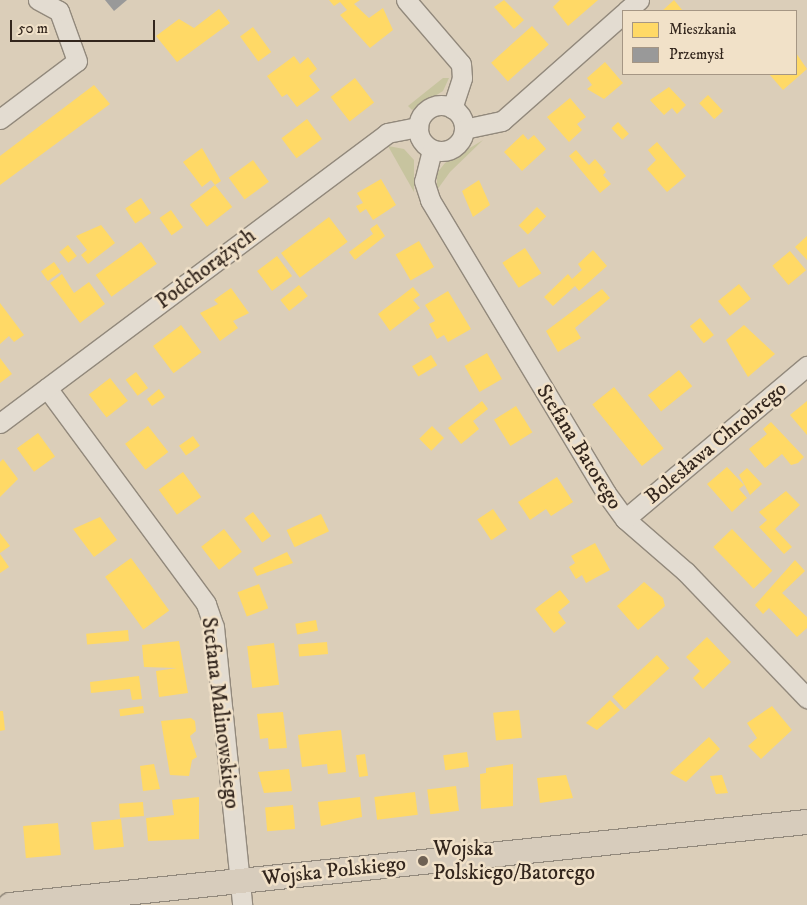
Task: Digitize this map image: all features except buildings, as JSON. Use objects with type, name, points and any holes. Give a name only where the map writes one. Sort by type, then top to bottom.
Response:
[{"type":"main road","name":"Wojska Polskiego","points":[[10,905],[807,822]]},
{"type":"street","points":[[0,119],[77,61],[59,12],[38,0]]},
{"type":"street","points":[[406,0],[461,64],[462,78],[452,108]]},
{"type":"street","points":[[627,10],[639,0]]},
{"type":"street","points":[[464,129],[461,117],[452,108],[428,109],[418,128],[423,144],[432,150],[451,149],[464,129],[502,122],[622,15]]},
{"type":"street","name":"Podchorążych","points":[[0,423],[387,133],[418,128]]},
{"type":"street","name":"Stefana Batorego","points":[[432,150],[424,182],[430,200],[568,434],[625,519],[686,572],[807,698]]},
{"type":"street","name":"Bolesława Chrobrego","points":[[625,519],[807,366]]},
{"type":"street","name":"Stefana Malinowskiego","points":[[47,388],[206,604],[214,627],[242,905]]},
{"type":"shaded area","points":[[443,78],[449,78],[443,91],[412,110],[408,106]]},
{"type":"shaded area","points":[[483,140],[450,172],[437,190],[437,173],[445,163]]},
{"type":"shaded area","points":[[388,146],[404,149],[414,160],[414,192]]},
{"type":"place","name":"Wojska Polskiego/Batorego","points":[[423,861]]}]
